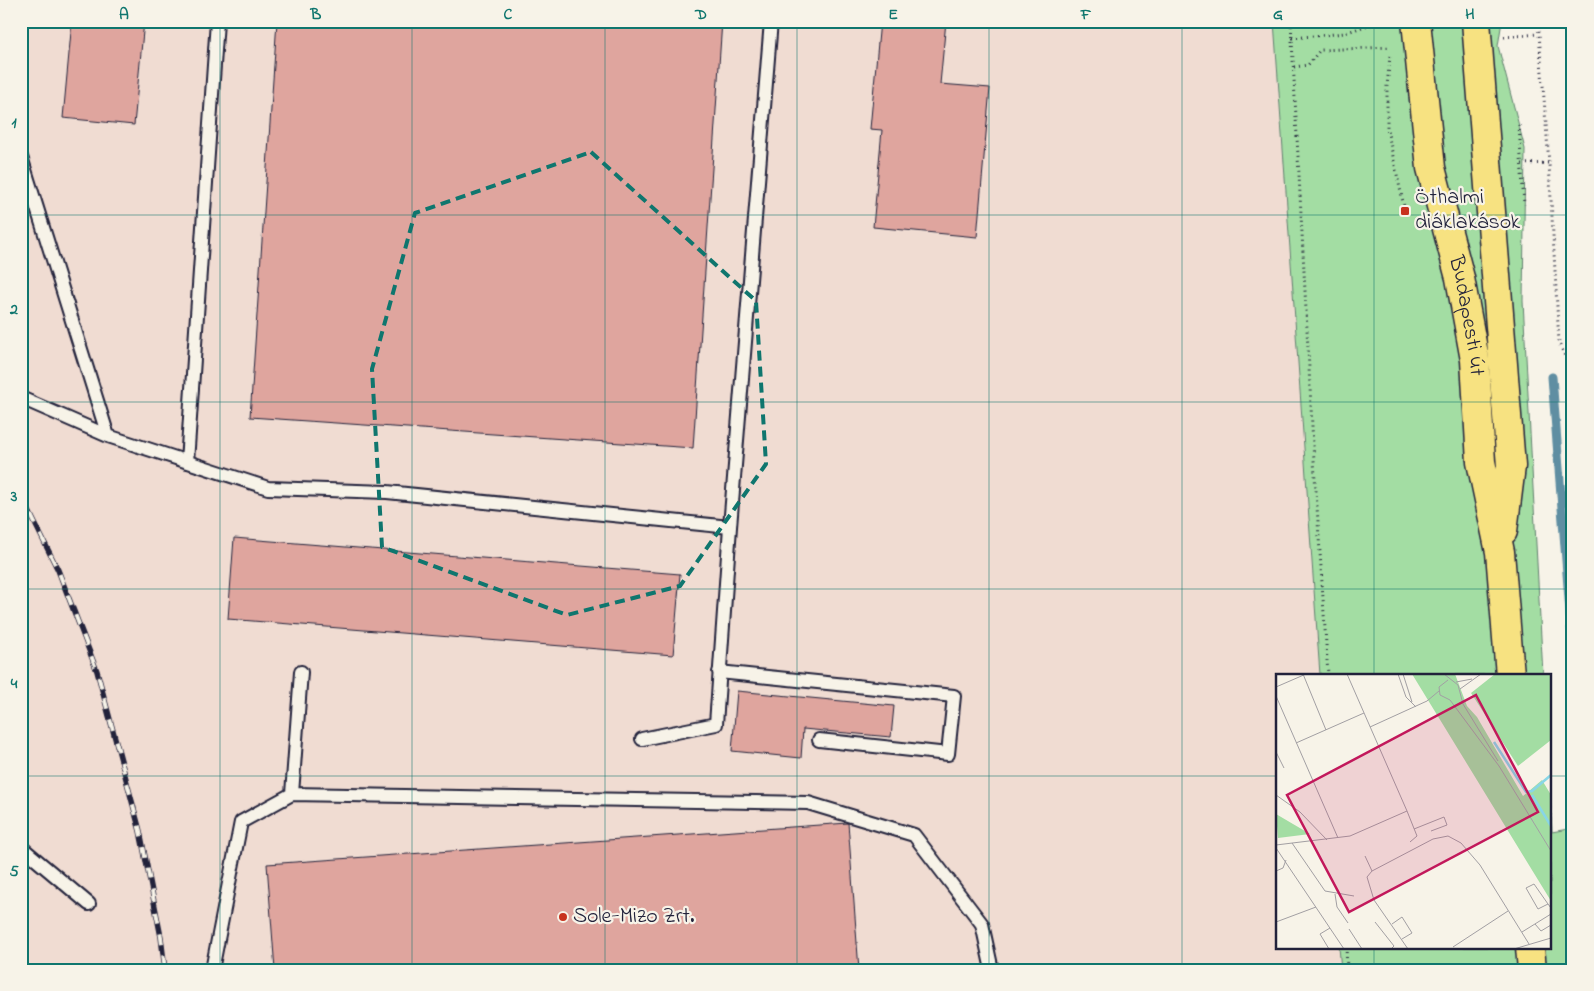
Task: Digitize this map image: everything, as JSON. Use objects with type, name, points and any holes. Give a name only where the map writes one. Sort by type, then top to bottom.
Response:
[{"type":"main road","name":"Budapesti út","points":[[1476,21],[1511,466],[1500,552]]},
{"type":"main road","name":"Budapesti út","points":[[1403,22],[1431,168],[1460,278],[1475,360],[1481,462],[1500,552],[1510,674]]},
{"type":"main road","points":[[1530,948],[1532,970]]},
{"type":"lane","points":[[187,462],[217,21]]},
{"type":"lane","points":[[642,739],[716,724],[770,21]]},
{"type":"lane","points":[[21,157],[108,436]]},
{"type":"lane","points":[[21,398],[108,436],[268,488],[387,492],[730,527]]},
{"type":"lane","points":[[292,794],[301,672]]},
{"type":"lane","points":[[719,672],[954,696],[948,754],[819,740]]},
{"type":"lane","points":[[212,970],[241,822],[292,794],[808,803],[914,835],[982,924],[992,970]]},
{"type":"lane","points":[[21,847],[89,904]]},
{"type":"path","points":[[1290,21],[1328,674]]},
{"type":"path","points":[[1365,21],[1368,25]]},
{"type":"path","points":[[1538,21],[1549,163],[1559,343],[1573,374]]},
{"type":"path","points":[[1398,22],[1403,22]]},
{"type":"path","points":[[1292,38],[1345,33],[1368,25],[1403,22]]},
{"type":"path","points":[[1391,31],[1403,22]]},
{"type":"path","points":[[1503,37],[1538,34]]},
{"type":"path","points":[[1391,39],[1393,47],[1387,86],[1387,130],[1405,211]]},
{"type":"path","points":[[1294,67],[1308,65],[1320,50],[1393,47]]},
{"type":"path","points":[[1519,125],[1524,205]]},
{"type":"path","points":[[1522,164],[1549,163]]},
{"type":"path","points":[[1346,948],[1347,970]]},
{"type":"highlighted area","points":[[591,152],[756,301],[766,464],[680,586],[567,615],[382,547],[372,369],[415,213]]},
{"type":"shaded area","points":[[21,21],[1274,21],[1320,674],[1276,674],[1276,948],[1339,948],[1341,970],[21,970]]},
{"type":"green space","points":[[1274,21],[1502,21],[1498,46],[1525,149],[1523,301],[1543,674],[1320,674]]},
{"type":"green space","points":[[1573,828],[1573,970],[1341,970],[1339,948],[1552,948],[1552,832]]},
{"type":"building","points":[[72,21],[144,21],[134,125],[63,118]]},
{"type":"building","points":[[277,21],[722,21],[693,448],[250,417]]},
{"type":"building","points":[[880,21],[946,21],[940,84],[990,88],[977,237],[873,227],[882,130],[870,129]]},
{"type":"building","points":[[234,538],[680,574],[673,655],[228,619]]},
{"type":"building","points":[[737,691],[894,706],[891,737],[803,729],[801,758],[732,751]]},
{"type":"building","name":"Sole-Mizo Zrt.","points":[[848,823],[859,970],[275,970],[267,864]]},
{"type":"waterway","points":[[1552,377],[1573,652]]},
{"type":"railway","points":[[21,495],[58,570],[97,671],[140,831],[161,937],[165,970]]},
{"type":"place","name":"Öthalmi diáklakások","points":[[1405,211]]},
{"type":"place","name":"Sole-Mizo Zrt.","points":[[563,917]]}]
